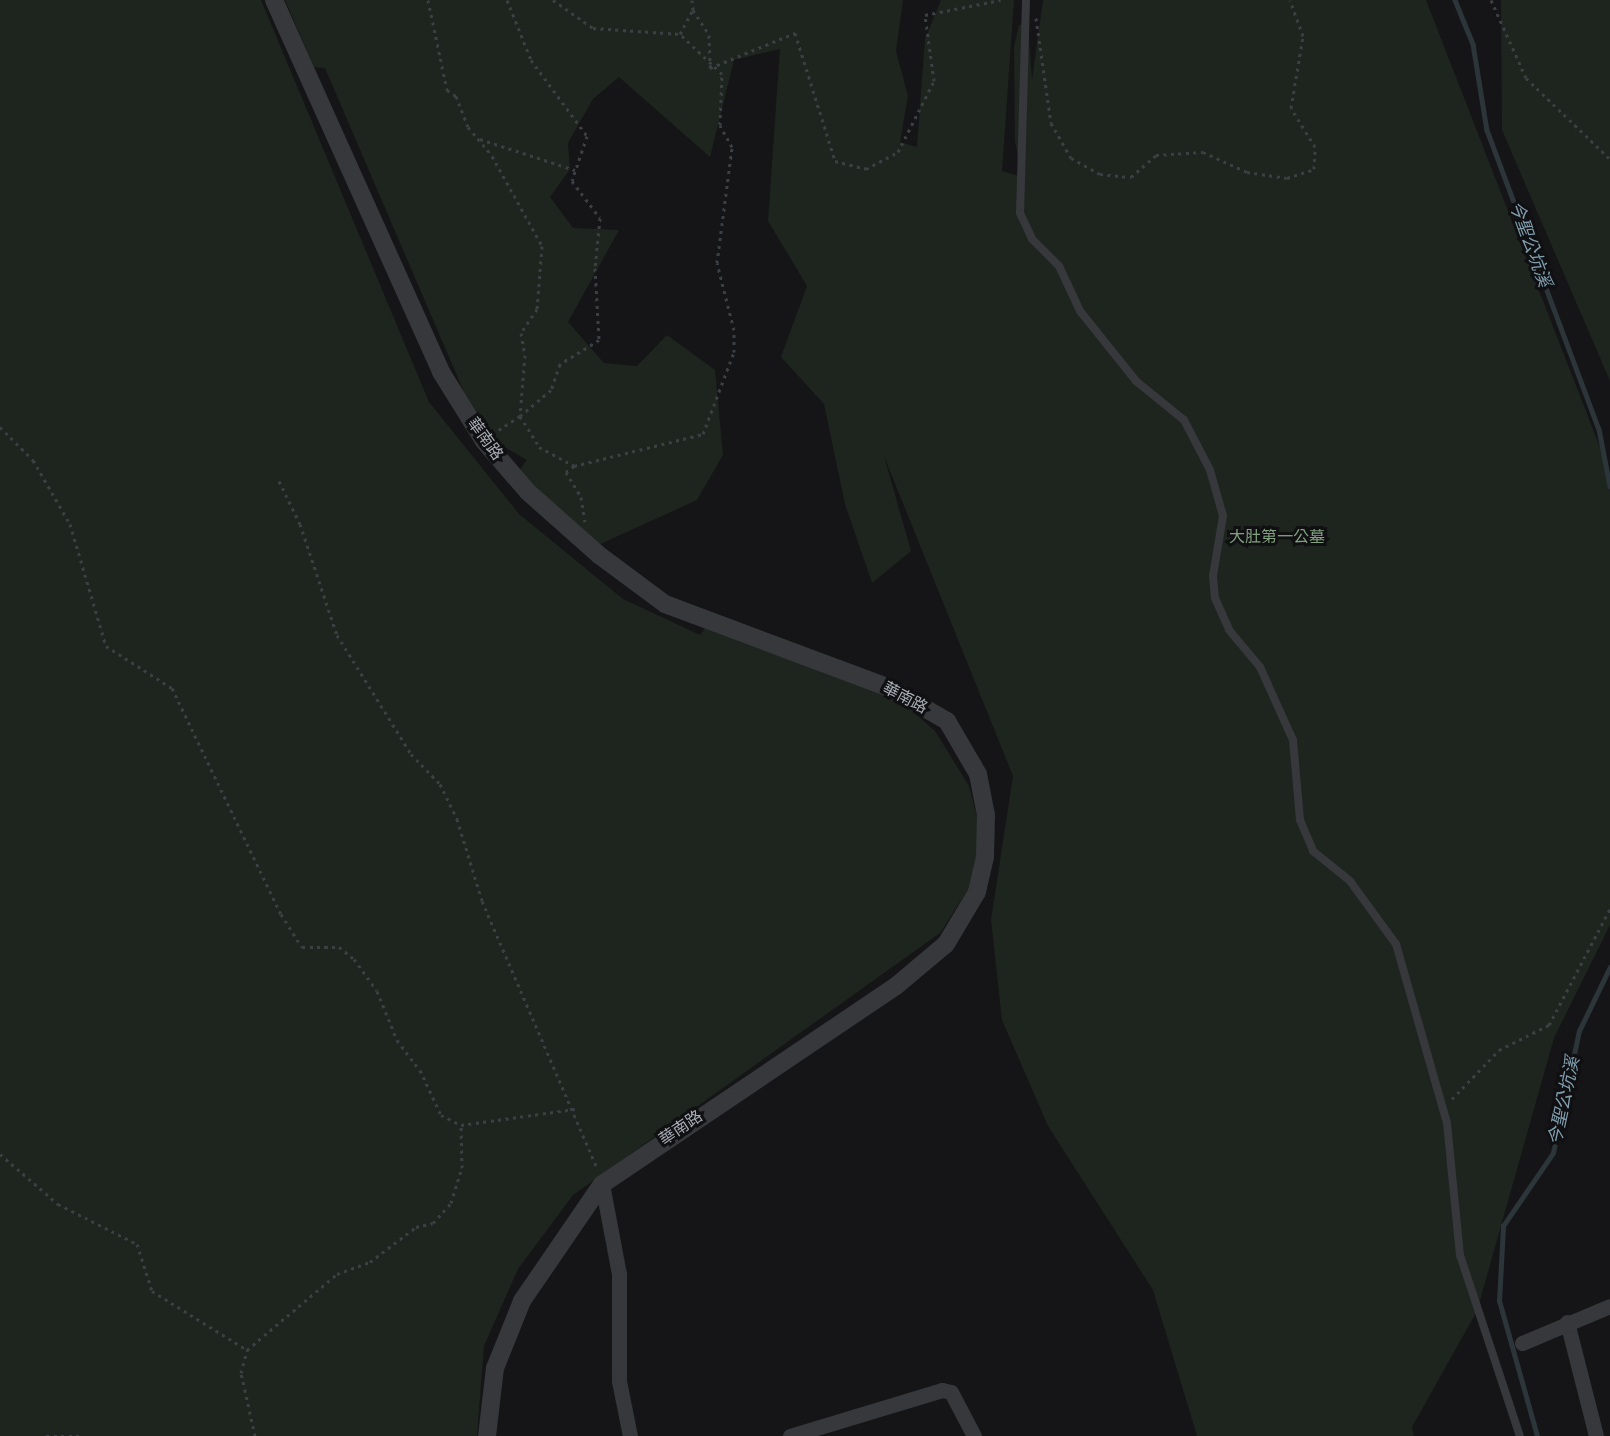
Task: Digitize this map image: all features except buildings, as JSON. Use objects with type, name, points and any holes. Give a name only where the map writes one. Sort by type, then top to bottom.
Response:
[{"type":"street","name":"華南路","points":[[274,0],[441,372],[484,441],[578,538],[665,604],[892,689],[947,721],[978,774],[986,815],[985,857],[977,892],[946,944],[896,986],[602,1184],[522,1301],[495,1368],[487,1436]]},
{"type":"street","points":[[602,1184],[619,1274],[619,1381],[630,1436]]},
{"type":"street","points":[[1522,1343],[1610,1305]]},
{"type":"street","points":[[1567,1322],[1596,1436]]},
{"type":"street","points":[[790,1436],[942,1390],[951,1392],[974,1436]]},
{"type":"lane","points":[[1026,0],[1020,213],[1032,239],[1059,266],[1080,311],[1136,381],[1184,420],[1210,470],[1223,516],[1213,576],[1215,598],[1229,630],[1260,667],[1293,740],[1300,820],[1313,851],[1350,881],[1396,944],[1443,1110],[1460,1255],[1520,1436]]},
{"type":"path","points":[[428,0],[447,90],[456,96],[468,127],[480,139],[542,246],[537,309],[521,333],[525,355],[520,416],[538,447],[574,466]]},
{"type":"path","points":[[484,441],[520,416],[551,390],[560,364],[599,340],[595,268],[600,218],[572,181],[587,136],[531,60],[507,0]]},
{"type":"path","points":[[553,0],[592,28],[680,34],[710,68],[722,74],[720,126],[732,147],[717,263],[734,330],[734,352],[720,397],[703,434],[574,466],[566,472],[582,497],[585,522],[578,538]]},
{"type":"path","points":[[692,0],[693,10],[709,35],[710,68]]},
{"type":"path","points":[[710,68],[795,33],[835,161],[866,169],[898,152],[934,81],[925,15],[1001,0]]},
{"type":"path","points":[[1032,8],[1051,123],[1071,158],[1100,174],[1131,177],[1156,155],[1203,152],[1247,172],[1287,178],[1314,169],[1315,147],[1291,108],[1303,36],[1290,0]]},
{"type":"path","points":[[1491,0],[1526,78],[1610,159]]},
{"type":"path","points":[[680,34],[693,10]]},
{"type":"path","points":[[480,139],[575,170]]},
{"type":"path","points":[[0,427],[33,460],[70,524],[106,646],[171,688],[231,817],[302,947],[339,947],[354,959],[377,991],[397,1040],[420,1070],[441,1115],[461,1125],[575,1110]]},
{"type":"path","points":[[279,481],[300,524],[337,635],[411,754],[440,784],[457,819],[482,901],[551,1069],[575,1110],[602,1184]]},
{"type":"path","points":[[1443,1110],[1499,1050],[1549,1025],[1610,909]]},
{"type":"path","points":[[255,1436],[241,1373],[247,1350],[337,1274],[370,1262],[416,1227],[434,1223],[450,1203],[462,1168],[461,1125]]},
{"type":"path","points":[[0,1154],[58,1204],[137,1244],[152,1291],[247,1350]]},
{"type":"path","points":[[46,1436],[84,1436]]},
{"type":"green space","points":[[0,0],[261,0],[429,402],[519,514],[623,599],[700,635],[706,627],[901,701],[935,731],[969,786],[978,821],[976,877],[940,933],[573,1195],[518,1269],[484,1346],[477,1436],[0,1436]]},
{"type":"green space","name":"大肚第一公墓","points":[[285,0],[903,0],[896,51],[908,96],[900,142],[917,147],[925,39],[941,0],[1014,0],[1002,171],[1022,177],[1015,141],[1014,47],[1019,25],[1028,24],[1032,80],[1043,0],[1426,0],[1610,473],[1610,925],[1554,1038],[1477,1311],[1412,1427],[1414,1436],[1197,1436],[1153,1290],[1048,1126],[1002,1020],[991,920],[1013,776],[884,456],[911,551],[872,583],[845,504],[824,404],[781,357],[807,286],[768,221],[780,49],[734,60],[710,157],[619,77],[593,99],[568,143],[570,169],[550,197],[573,228],[619,230],[568,322],[604,363],[637,366],[667,335],[715,370],[723,455],[697,500],[596,546],[519,471],[527,460],[496,442],[464,392],[325,68],[314,67]]},
{"type":"green space","points":[[1501,0],[1610,0],[1610,381],[1502,130]]},
{"type":"waterway","name":"今聖公坑溪","points":[[1455,0],[1473,44],[1487,130],[1599,429],[1610,486]]},
{"type":"waterway","name":"今聖公坑溪","points":[[1537,1436],[1499,1301],[1503,1226],[1553,1153],[1579,1031],[1610,967]]}]
